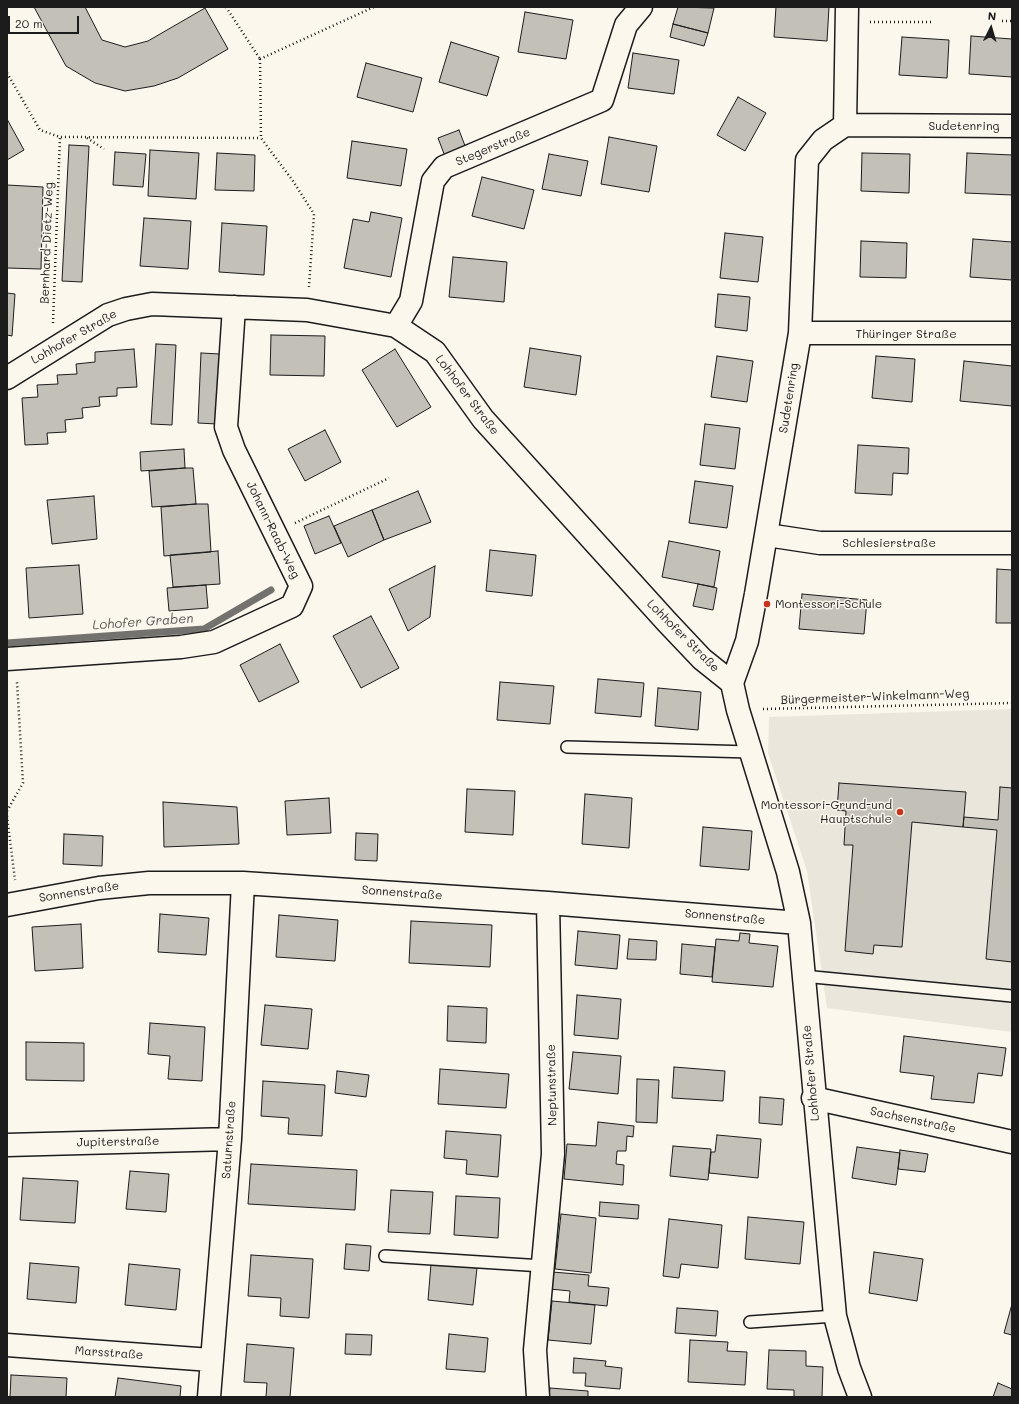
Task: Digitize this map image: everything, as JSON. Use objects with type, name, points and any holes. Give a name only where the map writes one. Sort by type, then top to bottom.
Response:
[{"type":"street","name":"Stegerstraße","points":[[396,326],[411,301],[434,181],[444,167],[602,100],[626,25],[641,7]]},
{"type":"street","points":[[844,125],[846,15]]},
{"type":"street","name":"Sudetenring","points":[[732,684],[747,641],[767,535],[800,333],[807,160],[823,140],[844,125],[1012,126]]},
{"type":"street","name":"Lohhofer Straße","points":[[7,378],[108,315],[126,309],[152,304],[308,310],[396,326],[435,352],[482,419],[702,659],[732,684],[738,710],[788,872],[799,923],[813,1098],[835,1316],[849,1368],[860,1397]]},
{"type":"street","name":"Johann-Raab-Weg","points":[[11,658],[181,647],[214,642],[292,606],[301,586],[234,450],[226,427],[234,307]]},
{"type":"street","name":"Thüringer Straße","points":[[800,333],[1012,333]]},
{"type":"street","name":"Schlesierstraße","points":[[767,535],[820,543],[1012,544]]},
{"type":"street","name":"Sonnenstraße","points":[[12,904],[99,888],[149,883],[243,883],[548,903],[799,923]]},
{"type":"street","name":"Saturnstraße","points":[[209,1397],[230,1139],[243,883]]},
{"type":"street","name":"Neptunstraße","points":[[538,1397],[535,1350],[553,1154],[548,903]]},
{"type":"street","name":"Sachsenstraße","points":[[813,1098],[1012,1142]]},
{"type":"street","name":"Jupiterstraße","points":[[7,1145],[230,1139]]},
{"type":"street","name":"Marsstraße","points":[[7,1345],[211,1360]]},
{"type":"lane","points":[[567,747],[751,752]]},
{"type":"lane","points":[[803,976],[1012,996]]},
{"type":"lane","points":[[385,1256],[543,1266]]},
{"type":"lane","points":[[750,1322],[835,1316]]},
{"type":"path","points":[[226,7],[260,59],[261,138],[293,181],[314,214],[308,310]]},
{"type":"path","points":[[260,59],[374,7]]},
{"type":"path","points":[[846,15],[931,22]]},
{"type":"path","points":[[1002,21],[1012,21]]},
{"type":"path","points":[[7,73],[40,130],[60,137],[261,138]]},
{"type":"path","name":"Bernhard-Dietz-Weg","points":[[52,349],[60,137]]},
{"type":"path","points":[[87,138],[104,149]]},
{"type":"path","points":[[275,533],[389,478]]},
{"type":"path","points":[[7,811],[23,783],[11,658]]},
{"type":"path","name":"Bürgermeister-Winkelmann-Weg","points":[[738,710],[1012,703]]},
{"type":"path","points":[[7,816],[12,904]]},
{"type":"shaded area","name":"Montessori-Grund-und Hauptschule","points":[[1012,709],[1012,1032],[827,1008],[807,871],[768,753],[769,717]]},
{"type":"building","points":[[34,7],[85,7],[102,40],[125,47],[148,41],[205,8],[228,49],[178,78],[154,86],[125,91],[95,83],[66,66]]},
{"type":"building","points":[[678,7],[714,8],[708,33],[673,24]]},
{"type":"building","points":[[776,7],[829,7],[827,41],[774,37]]},
{"type":"building","points":[[525,12],[573,20],[566,59],[518,52]]},
{"type":"building","points":[[673,24],[708,33],[704,46],[670,37]]},
{"type":"building","points":[[971,36],[1012,39],[1012,77],[969,74]]},
{"type":"building","points":[[902,37],[949,40],[947,78],[899,75]]},
{"type":"building","points":[[451,42],[499,57],[487,96],[439,82]]},
{"type":"building","points":[[633,53],[679,60],[674,94],[628,88]]},
{"type":"building","points":[[366,63],[422,78],[413,112],[357,97]]},
{"type":"building","points":[[738,97],[766,113],[745,151],[717,135]]},
{"type":"building","points":[[7,119],[24,150],[7,160]]},
{"type":"building","points":[[459,130],[467,151],[446,159],[438,138]]},
{"type":"building","points":[[609,137],[657,146],[649,192],[601,184]]},
{"type":"building","points":[[352,141],[407,149],[401,186],[347,178]]},
{"type":"building","points":[[69,145],[89,146],[82,282],[62,281]]},
{"type":"building","points":[[150,150],[199,153],[196,199],[148,196]]},
{"type":"building","points":[[115,152],[146,154],[143,187],[113,185]]},
{"type":"building","points":[[217,153],[255,155],[254,191],[215,190]]},
{"type":"building","points":[[862,153],[910,154],[909,193],[861,191]]},
{"type":"building","points":[[967,153],[1012,155],[1012,195],[965,193]]},
{"type":"building","points":[[549,154],[588,161],[581,196],[542,189]]},
{"type":"building","points":[[482,177],[534,190],[524,229],[472,216]]},
{"type":"building","points":[[7,185],[43,187],[41,269],[7,268]]},
{"type":"building","points":[[371,212],[402,218],[391,277],[344,268],[353,219],[369,222]]},
{"type":"building","points":[[144,218],[191,221],[188,269],[140,266]]},
{"type":"building","points":[[222,223],[267,226],[264,275],[219,272]]},
{"type":"building","points":[[725,233],[763,237],[758,282],[720,278]]},
{"type":"building","points":[[973,239],[1012,242],[1012,280],[970,277]]},
{"type":"building","points":[[861,241],[907,243],[906,278],[860,277]]},
{"type":"building","points":[[453,257],[507,262],[504,302],[449,297]]},
{"type":"building","points":[[7,293],[15,294],[12,336],[7,335]]},
{"type":"building","points":[[718,294],[750,297],[747,331],[715,327]]},
{"type":"building","points":[[271,335],[325,336],[324,376],[270,375]]},
{"type":"building","points":[[156,344],[176,345],[172,425],[151,424]]},
{"type":"building","points":[[530,348],[581,356],[576,395],[524,387]]},
{"type":"building","points":[[134,349],[137,387],[117,388],[117,396],[99,397],[100,406],[82,408],[83,418],[65,420],[66,432],[47,433],[48,444],[25,445],[22,398],[38,397],[37,385],[58,384],[57,375],[77,374],[76,364],[95,362],[95,352]]},
{"type":"building","points":[[395,349],[431,407],[397,427],[362,370]]},
{"type":"building","points":[[201,353],[220,354],[217,424],[198,423]]},
{"type":"building","points":[[717,356],[753,361],[747,402],[711,397]]},
{"type":"building","points":[[876,356],[915,359],[912,402],[872,398]]},
{"type":"building","points":[[964,361],[1012,366],[1012,406],[960,401]]},
{"type":"building","points":[[705,424],[740,428],[735,469],[700,465]]},
{"type":"building","points":[[325,430],[341,462],[305,481],[288,449]]},
{"type":"building","points":[[858,445],[909,448],[908,474],[893,473],[892,495],[855,493]]},
{"type":"building","points":[[184,449],[185,468],[141,471],[140,452]]},
{"type":"building","points":[[193,468],[196,504],[152,507],[149,471]]},
{"type":"building","points":[[695,481],[733,486],[727,528],[689,523]]},
{"type":"building","points":[[418,491],[431,522],[384,540],[372,510]]},
{"type":"building","points":[[94,496],[97,539],[52,544],[47,500]]},
{"type":"building","points":[[208,504],[211,552],[164,556],[161,507]]},
{"type":"building","points":[[372,510],[384,540],[348,557],[334,526]]},
{"type":"building","points":[[329,516],[341,543],[315,554],[304,526]]},
{"type":"building","points":[[669,541],[720,551],[714,587],[662,577]]},
{"type":"building","points":[[490,550],[536,555],[532,596],[486,591]]},
{"type":"building","points":[[218,551],[220,584],[173,587],[170,555]]},
{"type":"building","points":[[79,565],[83,614],[29,618],[26,568]]},
{"type":"building","points":[[435,566],[430,617],[408,631],[389,589]]},
{"type":"building","points":[[997,569],[1012,570],[1012,623],[996,623]]},
{"type":"building","points":[[698,584],[717,588],[713,610],[693,606]]},
{"type":"building","points":[[206,585],[208,608],[169,611],[167,588]]},
{"type":"building","points":[[802,594],[867,600],[864,634],[799,629]]},
{"type":"building","points":[[371,616],[399,668],[361,688],[333,636]]},
{"type":"building","points":[[280,644],[299,682],[259,702],[240,665]]},
{"type":"building","points":[[598,679],[644,683],[641,717],[595,713]]},
{"type":"building","points":[[500,682],[554,686],[550,724],[497,720]]},
{"type":"building","points":[[658,688],[701,692],[698,730],[655,726]]},
{"type":"building","points":[[839,783],[966,792],[963,827],[912,822],[902,947],[874,945],[873,954],[845,951],[853,845],[844,845],[846,811],[837,810]]},
{"type":"building","points":[[1000,787],[1012,788],[1012,962],[986,959],[997,830],[963,827],[964,817],[998,820]]},
{"type":"building","points":[[467,789],[515,791],[513,835],[465,832]]},
{"type":"building","points":[[585,794],[632,798],[629,848],[582,844]]},
{"type":"building","points":[[329,798],[331,833],[287,835],[285,801]]},
{"type":"building","points":[[163,802],[237,807],[239,844],[164,847]]},
{"type":"building","points":[[703,827],[752,831],[749,870],[700,866]]},
{"type":"building","points":[[356,833],[378,834],[377,861],[355,860]]},
{"type":"building","points":[[64,834],[103,836],[102,866],[63,864]]},
{"type":"building","points":[[160,914],[209,918],[206,955],[158,952]]},
{"type":"building","points":[[279,915],[338,920],[335,961],[276,957]]},
{"type":"building","points":[[411,921],[492,925],[490,967],[409,963]]},
{"type":"building","points":[[81,924],[83,968],[35,971],[32,927]]},
{"type":"building","points":[[578,931],[620,935],[617,969],[575,965]]},
{"type":"building","points":[[740,933],[750,934],[749,943],[778,946],[773,987],[712,982],[716,939],[739,941]]},
{"type":"building","points":[[629,939],[657,941],[656,960],[627,959]]},
{"type":"building","points":[[682,944],[715,947],[712,977],[680,974]]},
{"type":"building","points":[[577,995],[621,999],[618,1039],[574,1035]]},
{"type":"building","points":[[265,1005],[312,1009],[308,1049],[261,1045]]},
{"type":"building","points":[[448,1006],[487,1008],[486,1043],[447,1041]]},
{"type":"building","points":[[150,1023],[205,1027],[202,1081],[168,1079],[170,1056],[148,1054]]},
{"type":"building","points":[[904,1036],[1006,1048],[1002,1076],[978,1073],[974,1103],[931,1099],[934,1076],[900,1072]]},
{"type":"building","points":[[26,1042],[84,1043],[84,1081],[26,1080]]},
{"type":"building","points":[[573,1052],[621,1056],[618,1094],[569,1089]]},
{"type":"building","points":[[674,1067],[725,1071],[723,1101],[672,1098]]},
{"type":"building","points":[[440,1069],[509,1074],[506,1108],[438,1104]]},
{"type":"building","points":[[337,1071],[369,1075],[366,1097],[335,1093]]},
{"type":"building","points":[[637,1079],[659,1080],[657,1123],[636,1122]]},
{"type":"building","points":[[263,1081],[325,1085],[322,1136],[288,1134],[289,1118],[261,1116]]},
{"type":"building","points":[[760,1097],[784,1099],[782,1125],[759,1123]]},
{"type":"building","points":[[598,1122],[634,1126],[633,1137],[627,1136],[626,1151],[617,1151],[616,1164],[624,1165],[623,1185],[564,1179],[567,1144],[596,1146]]},
{"type":"building","points":[[446,1131],[501,1135],[498,1177],[466,1174],[467,1160],[444,1158]]},
{"type":"building","points":[[717,1135],[761,1139],[758,1178],[709,1173],[711,1152],[715,1152]]},
{"type":"building","points":[[673,1146],[711,1149],[708,1180],[670,1176]]},
{"type":"building","points":[[857,1147],[900,1153],[896,1185],[852,1178]]},
{"type":"building","points":[[900,1150],[928,1154],[925,1172],[898,1169]]},
{"type":"building","points":[[251,1164],[357,1170],[355,1210],[248,1204]]},
{"type":"building","points":[[130,1171],[169,1174],[166,1212],[126,1209]]},
{"type":"building","points":[[23,1178],[78,1181],[75,1223],[20,1220]]},
{"type":"building","points":[[391,1190],[433,1192],[430,1234],[388,1232]]},
{"type":"building","points":[[456,1196],[500,1198],[498,1238],[454,1235]]},
{"type":"building","points":[[600,1202],[639,1205],[638,1219],[599,1216]]},
{"type":"building","points":[[561,1214],[596,1218],[591,1273],[555,1269]]},
{"type":"building","points":[[748,1217],[804,1222],[800,1264],[745,1259]]},
{"type":"building","points":[[669,1219],[722,1225],[718,1268],[681,1264],[679,1278],[663,1276]]},
{"type":"building","points":[[346,1244],[371,1246],[369,1271],[344,1269]]},
{"type":"building","points":[[874,1252],[923,1259],[917,1301],[869,1293]]},
{"type":"building","points":[[251,1255],[313,1259],[309,1318],[280,1316],[281,1298],[248,1296]]},
{"type":"building","points":[[30,1263],[79,1267],[76,1303],[27,1299]]},
{"type":"building","points":[[129,1264],[180,1269],[176,1310],[125,1305]]},
{"type":"building","points":[[431,1264],[477,1268],[473,1305],[428,1300]]},
{"type":"building","points":[[552,1272],[589,1275],[588,1286],[609,1288],[607,1306],[569,1302],[570,1291],[550,1289]]},
{"type":"building","points":[[552,1301],[595,1305],[591,1344],[548,1340]]},
{"type":"building","points":[[1012,1304],[1012,1335],[1004,1333]]},
{"type":"building","points":[[677,1308],[718,1311],[716,1336],[675,1333]]},
{"type":"building","points":[[346,1334],[372,1335],[371,1355],[345,1354]]},
{"type":"building","points":[[449,1334],[488,1338],[485,1372],[446,1369]]},
{"type":"building","points":[[690,1340],[728,1342],[727,1351],[747,1352],[745,1385],[688,1382]]},
{"type":"building","points":[[247,1344],[294,1348],[290,1397],[266,1397],[267,1383],[244,1382]]},
{"type":"building","points":[[769,1350],[806,1351],[806,1366],[823,1367],[822,1397],[794,1397],[794,1390],[767,1389]]},
{"type":"building","points":[[574,1358],[606,1361],[605,1366],[622,1368],[620,1389],[585,1386],[586,1373],[573,1373]]},
{"type":"building","points":[[11,1375],[67,1378],[66,1397],[10,1397]]},
{"type":"building","points":[[118,1378],[181,1386],[180,1397],[115,1397]]},
{"type":"building","points":[[998,1383],[1012,1389],[1012,1397],[993,1397]]},
{"type":"building","points":[[550,1388],[588,1391],[588,1397],[549,1397]]},
{"type":"waterway","name":"Lohofer Graben","points":[[7,643],[204,629],[271,590]]},
{"type":"place","name":"Montessori-Schule","points":[[767,604]]},
{"type":"place","name":"Montessori-Grund-und Hauptschule","points":[[900,812]]}]
